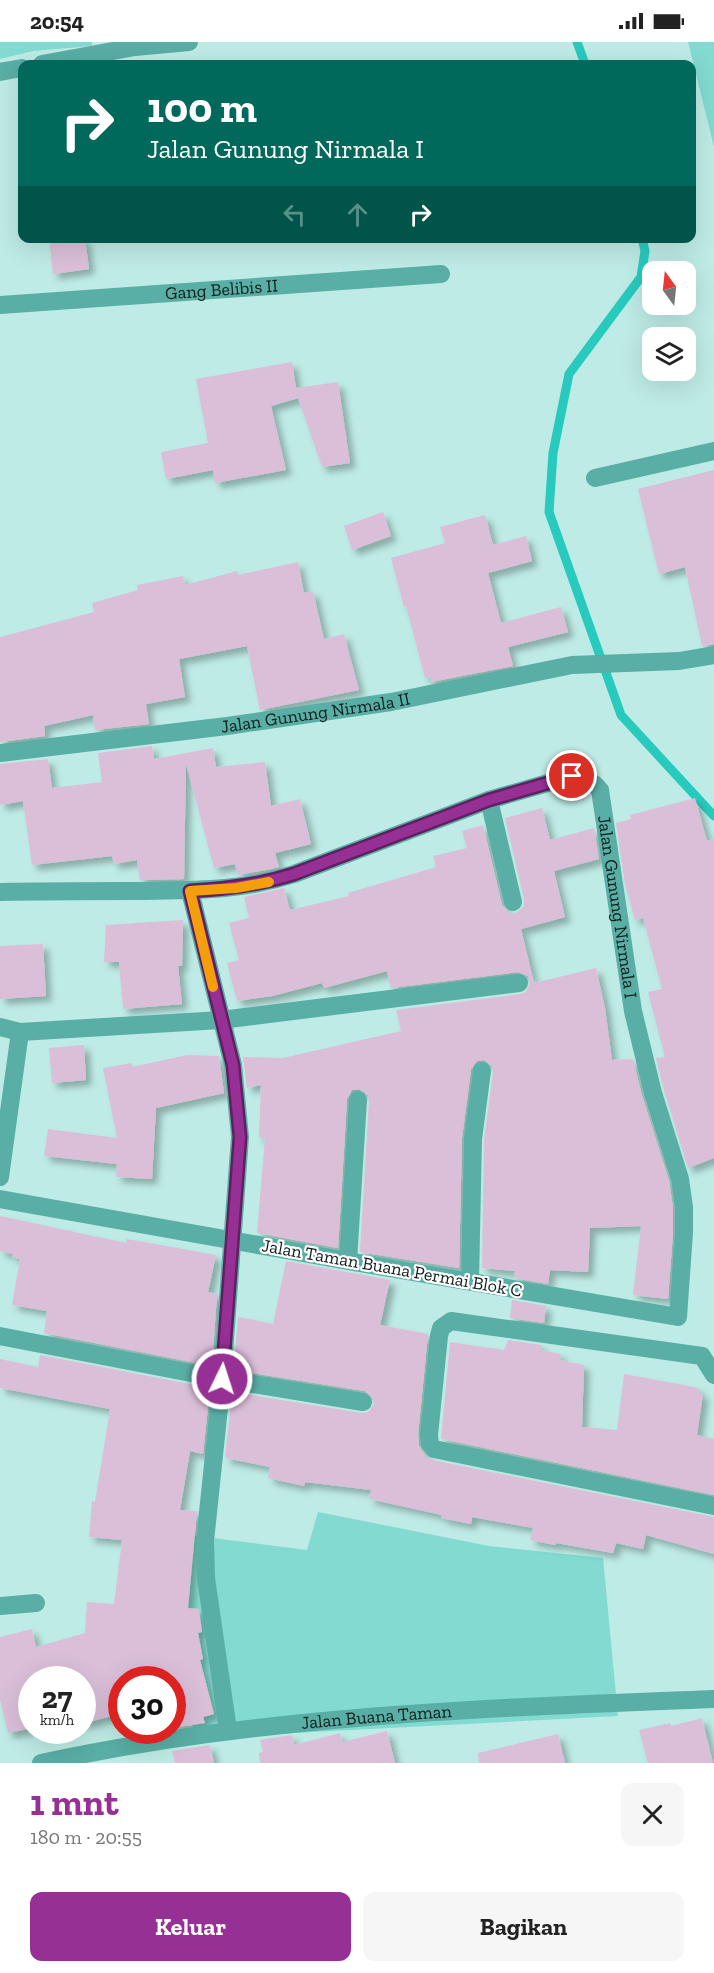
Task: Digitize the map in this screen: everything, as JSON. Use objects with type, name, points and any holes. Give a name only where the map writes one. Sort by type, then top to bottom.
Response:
[{"type":"street","points":[[64,60],[135,47],[189,42]]},
{"type":"street","points":[[0,72],[18,69]]},
{"type":"street","name":"Gang Belibis II","points":[[0,305],[441,274]]},
{"type":"street","points":[[595,478],[714,450]]},
{"type":"street","name":"Jalan Gunung Nirmala II","points":[[0,753],[227,726],[391,702],[572,665],[679,661],[714,655]]},
{"type":"street","name":"Jalan Gunung Nirmala I","points":[[0,892],[190,891],[236,888],[265,883],[489,800],[572,776],[585,778],[594,783],[600,790],[633,1011],[653,1093],[680,1179],[684,1207],[684,1232],[678,1317]]},
{"type":"street","points":[[489,800],[513,902]]},
{"type":"street","points":[[190,891],[233,1065],[240,1137],[222,1379],[205,1541],[206,1578],[228,1730]]},
{"type":"street","points":[[0,1027],[20,1032],[221,1020],[519,983]]},
{"type":"street","points":[[0,1177],[20,1032]]},
{"type":"street","points":[[470,1281],[472,1139],[482,1071]]},
{"type":"street","points":[[348,1261],[358,1100]]},
{"type":"street","name":"Jalan Taman Buana Permai Blok C","points":[[0,1199],[678,1317]]},
{"type":"street","points":[[714,1376],[702,1356],[451,1321],[441,1328],[439,1336],[429,1435],[430,1444],[434,1449],[714,1506]]},
{"type":"street","points":[[0,1336],[222,1379],[363,1402]]},
{"type":"street","points":[[0,1606],[36,1602]]},
{"type":"street","name":"Jalan Buana Taman","points":[[41,1763],[228,1730],[461,1709],[714,1699]]},
{"type":"shaded area","points":[[0,42],[92,42],[92,46],[33,51],[0,59]]},
{"type":"shaded area","points":[[688,42],[714,42],[714,147],[696,74],[696,60],[692,60]]},
{"type":"shaded area","points":[[318,1512],[489,1546],[603,1558],[618,1716],[196,1738],[186,1700],[186,1666],[177,1666],[172,1648],[166,1532],[307,1550]]},
{"type":"building","points":[[50,243],[86,243],[89,269],[53,274]]},
{"type":"building","points":[[292,362],[296,388],[338,382],[350,463],[322,467],[298,398],[271,406],[286,470],[215,483],[213,470],[166,479],[161,452],[208,443],[196,379]]},
{"type":"building","points":[[714,470],[714,644],[702,646],[685,567],[659,574],[638,489]]},
{"type":"building","points":[[383,512],[391,536],[352,550],[344,526]]},
{"type":"building","points":[[485,515],[493,545],[526,536],[532,561],[488,573],[501,623],[561,607],[568,632],[508,647],[513,666],[431,682],[430,677],[425,678],[391,558],[445,543],[440,527]]},
{"type":"building","points":[[298,562],[304,593],[313,591],[324,639],[344,634],[359,690],[260,710],[247,646],[179,659],[185,697],[146,704],[149,724],[95,730],[93,715],[44,726],[45,736],[0,742],[0,637],[94,612],[92,603],[138,590],[137,585],[183,576],[185,585],[237,571],[238,575]]},
{"type":"building","points":[[152,746],[154,759],[213,748],[216,767],[265,762],[271,806],[300,799],[311,844],[275,853],[279,867],[271,869],[238,875],[235,864],[214,868],[186,764],[184,879],[140,880],[137,860],[114,864],[112,856],[32,865],[23,801],[0,805],[0,764],[48,759],[52,788],[102,782],[98,753]]},
{"type":"building","points":[[695,798],[707,841],[714,839],[714,1158],[688,1168],[656,1058],[665,1057],[648,992],[662,989],[643,918],[635,920],[625,884],[616,823],[631,819],[630,815]]},
{"type":"building","points":[[542,808],[550,840],[594,828],[599,859],[554,871],[565,917],[521,929],[534,983],[596,968],[605,1008],[612,1060],[633,1059],[642,1096],[669,1181],[673,1208],[673,1232],[668,1299],[633,1295],[641,1226],[590,1228],[588,1272],[550,1270],[548,1284],[514,1278],[515,1271],[482,1268],[484,1140],[493,1072],[492,1066],[484,1060],[477,1061],[471,1069],[462,1138],[459,1268],[360,1252],[369,1101],[368,1095],[359,1089],[352,1090],[347,1099],[338,1248],[257,1233],[265,1138],[259,1138],[261,1085],[247,1088],[243,1057],[283,1058],[401,1031],[396,1010],[520,994],[526,992],[530,982],[528,976],[518,972],[391,988],[387,971],[324,988],[322,983],[272,996],[237,1001],[227,963],[239,960],[229,923],[249,918],[244,897],[284,888],[290,910],[349,896],[348,893],[436,867],[433,856],[467,848],[462,831],[483,825],[502,905],[509,913],[516,913],[524,906],[524,899],[505,818]]},
{"type":"building","points":[[183,920],[182,966],[178,966],[182,1004],[123,1009],[119,962],[104,962],[106,925]]},
{"type":"building","points":[[43,944],[46,996],[0,999],[0,946]]},
{"type":"building","points":[[84,1045],[86,1080],[52,1083],[49,1048]]},
{"type":"building","points":[[187,1055],[219,1056],[224,1093],[156,1108],[152,1179],[116,1177],[117,1164],[44,1156],[48,1129],[117,1138],[103,1068],[132,1063],[132,1067]]},
{"type":"building","points":[[0,1216],[126,1243],[127,1239],[216,1255],[208,1292],[217,1294],[212,1366],[44,1333],[47,1311],[12,1305],[20,1259],[12,1257],[13,1254],[0,1251]]},
{"type":"building","points":[[286,1261],[390,1280],[380,1325],[428,1334],[418,1434],[419,1446],[426,1457],[714,1517],[714,1554],[646,1535],[643,1549],[616,1543],[613,1553],[556,1543],[555,1545],[530,1540],[533,1528],[472,1517],[471,1524],[441,1518],[442,1515],[369,1499],[371,1490],[305,1482],[304,1486],[268,1478],[270,1467],[225,1458],[232,1392],[361,1413],[368,1412],[374,1404],[373,1398],[365,1391],[234,1370],[238,1317],[273,1324]]},
{"type":"building","points":[[512,1300],[546,1306],[544,1323],[510,1318]]},
{"type":"building","points":[[508,1340],[541,1345],[541,1350],[561,1354],[560,1360],[584,1365],[582,1427],[617,1430],[624,1374],[699,1388],[698,1393],[703,1394],[697,1435],[714,1439],[714,1495],[441,1439],[450,1342],[504,1350]]},
{"type":"building","points":[[40,1355],[210,1388],[203,1454],[190,1451],[180,1510],[197,1511],[188,1608],[199,1609],[202,1632],[198,1633],[203,1659],[200,1660],[214,1714],[203,1717],[205,1723],[186,1726],[186,1666],[108,1666],[108,1717],[96,1720],[96,1666],[18,1666],[18,1731],[8,1733],[0,1700],[0,1637],[32,1629],[36,1647],[85,1633],[87,1602],[114,1604],[122,1540],[89,1537],[92,1501],[95,1502],[110,1409],[0,1388],[0,1359],[38,1367]]},
{"type":"building","points":[[702,1718],[713,1763],[648,1763],[639,1730],[670,1723],[671,1726]]},
{"type":"building","points":[[387,1731],[395,1763],[260,1763],[259,1753],[263,1752],[260,1740],[292,1735],[294,1745],[340,1733],[342,1742]]},
{"type":"building","points":[[558,1734],[565,1763],[479,1763],[478,1753]]},
{"type":"building","points":[[210,1745],[214,1763],[175,1763],[172,1751]]},
{"type":"waterway","points":[[577,42],[584,60]]},
{"type":"waterway","points":[[643,243],[645,251],[641,277],[569,374],[553,453],[549,512],[621,715],[714,816]]},
{"type":"slow traffic","points":[[213,987],[190,891],[236,888],[269,882]]},
{"type":"route","points":[[222,1379],[240,1137],[233,1065],[190,891],[236,888],[265,883],[489,800],[572,776]]}]
